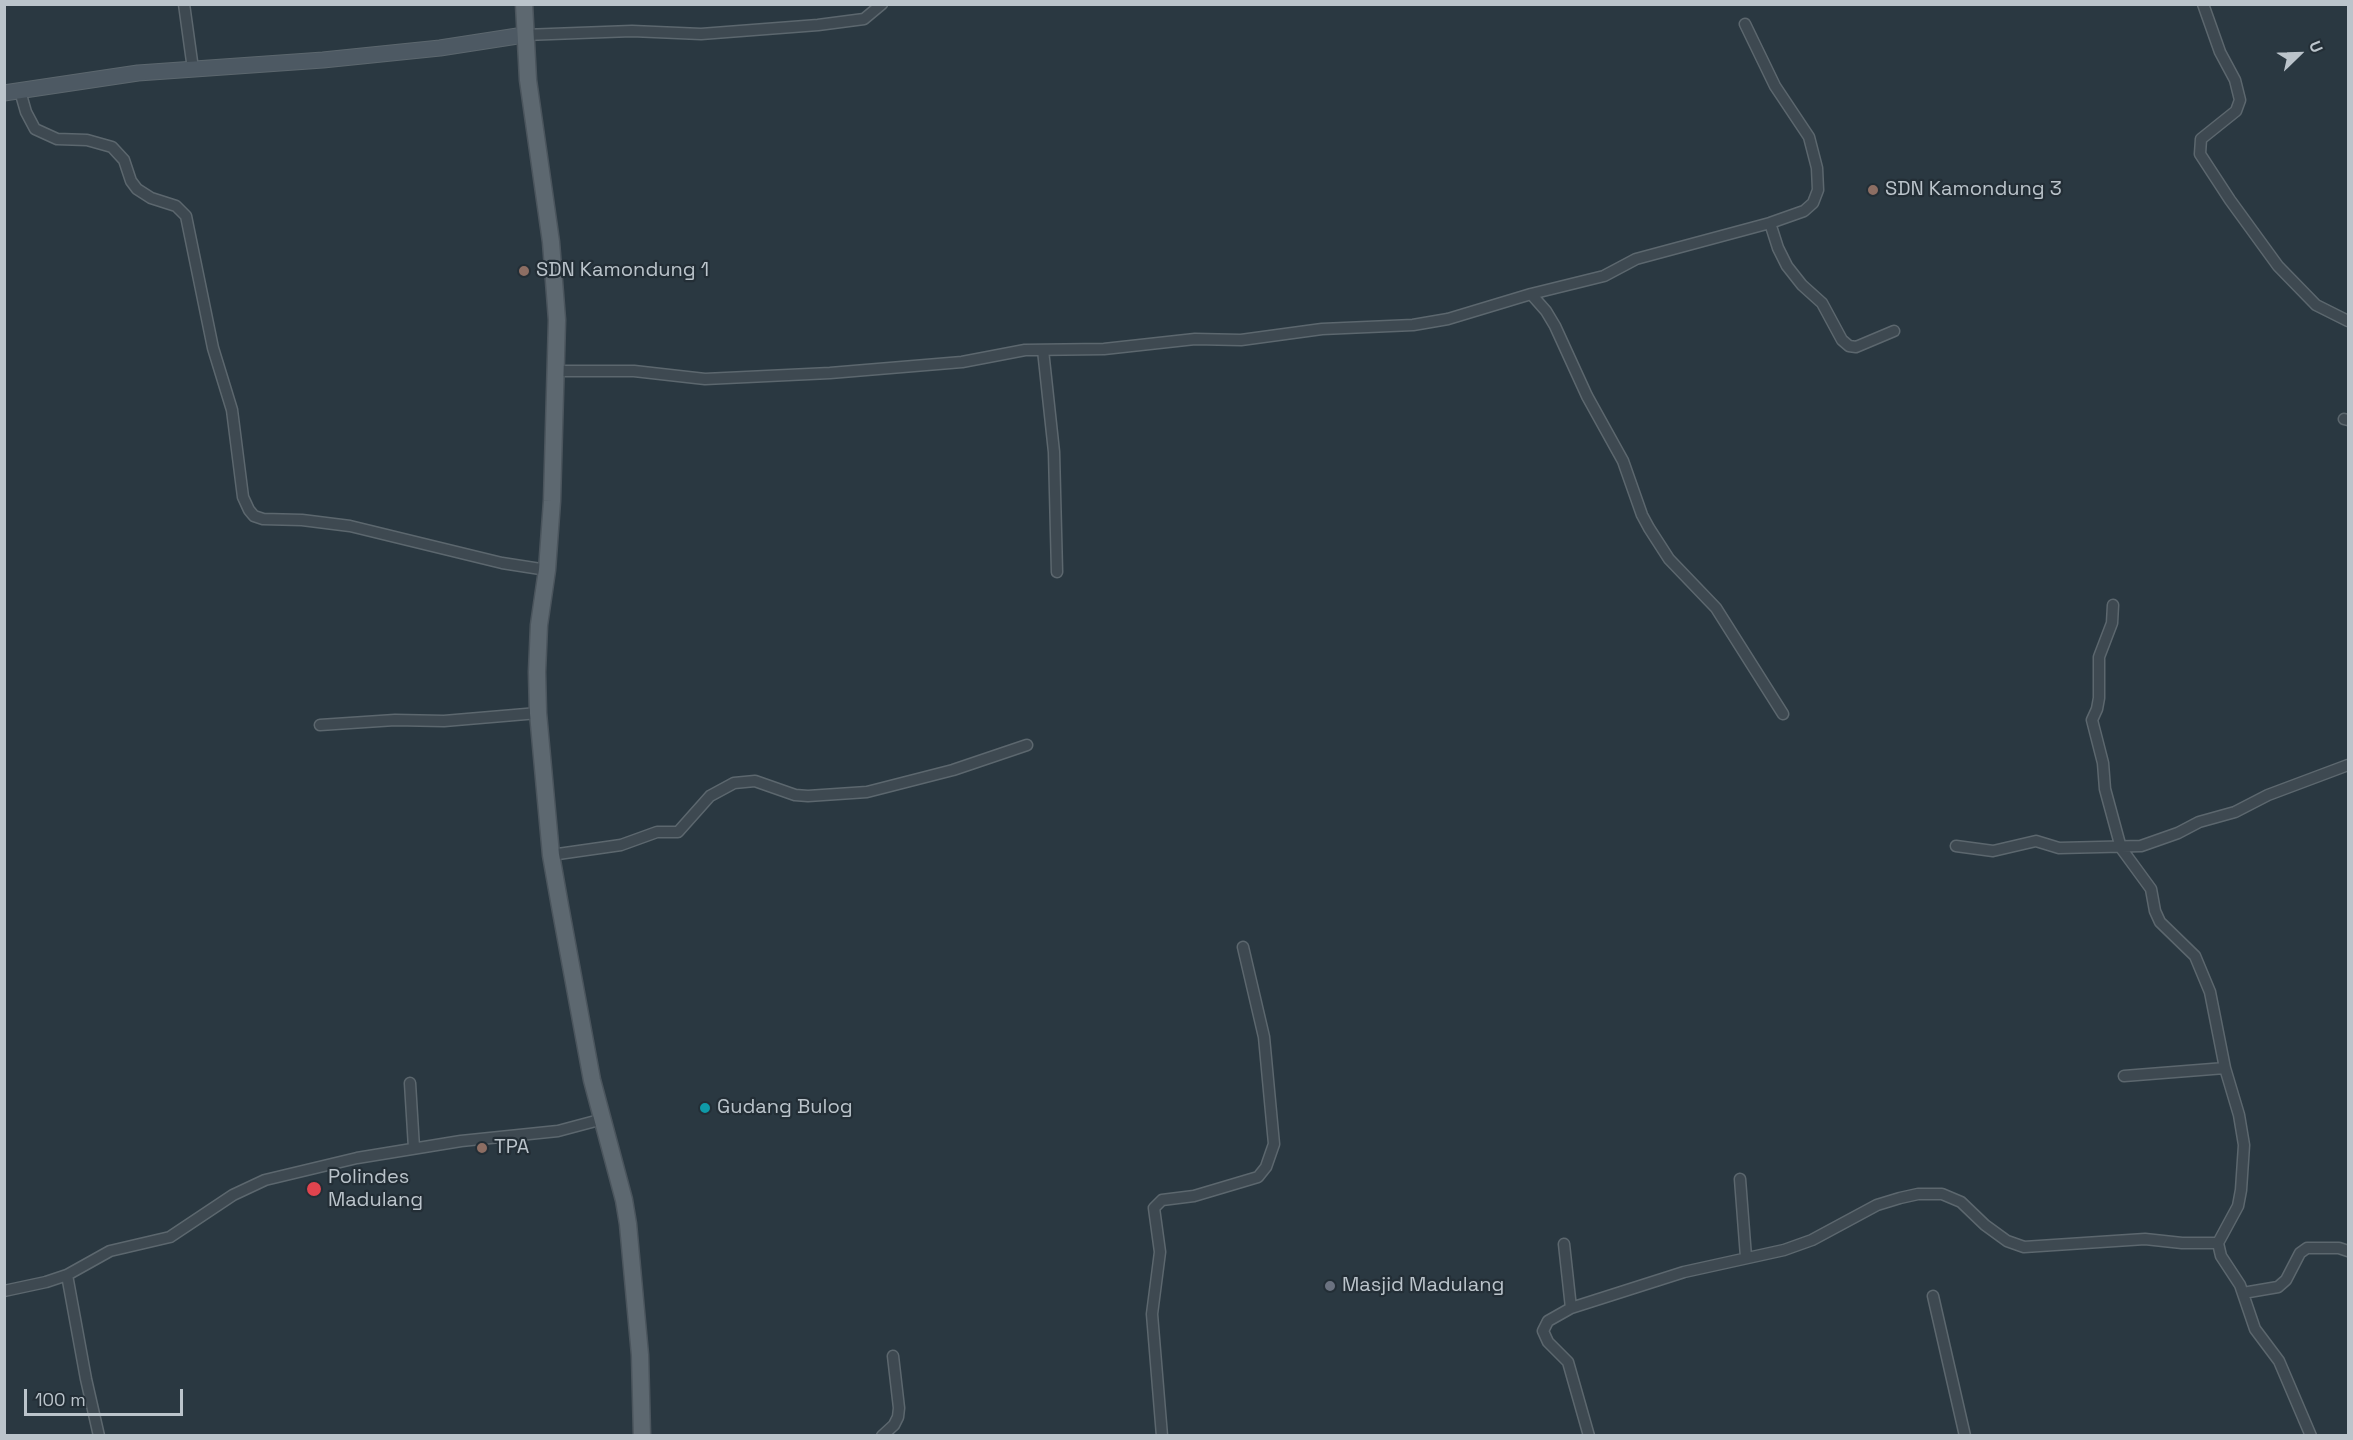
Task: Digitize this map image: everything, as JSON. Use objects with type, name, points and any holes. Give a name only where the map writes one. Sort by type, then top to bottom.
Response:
[{"type":"main road","points":[[524,4],[524,35],[531,106],[554,270],[557,372],[547,570],[539,625],[538,712],[551,855],[585,1045],[628,1224],[640,1355],[642,1436]]},
{"type":"street","points":[[184,4],[193,69]]},
{"type":"street","points":[[547,570],[502,562],[361,528],[302,520],[263,519],[254,516],[243,497],[239,453],[231,410],[209,332],[186,216],[176,206],[137,189],[131,181],[124,160],[112,147],[87,140],[57,140],[40,133],[35,129],[12,92],[138,73],[440,48],[524,35],[632,30],[701,34],[836,23],[864,19],[882,4]]},
{"type":"street","points":[[2203,4],[2220,52],[2235,80],[2240,100],[2236,111],[2200,139],[2200,154],[2278,266],[2316,304],[2349,321]]},
{"type":"street","points":[[557,372],[641,372],[691,379],[720,379],[946,364],[1025,350],[1104,349],[1196,339],[1241,340],[1322,329],[1413,325],[1448,319],[1531,294],[1604,276],[1636,259],[1770,223],[1804,211],[1813,203],[1818,190],[1817,168],[1809,137],[1775,86],[1744,24]]},
{"type":"street","points":[[1770,223],[1787,266],[1802,285],[1822,303],[1842,340],[1849,346],[1856,347],[1894,331]]},
{"type":"street","points":[[1531,294],[1556,326],[1592,406],[1623,461],[1639,508],[1649,528],[1669,559],[1716,608],[1783,714]]},
{"type":"street","points":[[1042,350],[1054,452],[1057,572]]},
{"type":"street","points":[[2113,605],[2112,623],[2099,657],[2097,709],[2092,720],[2103,763],[2105,789],[2121,848],[2151,889],[2155,911],[2160,922],[2195,956],[2210,992],[2225,1068],[2239,1115],[2244,1145],[2238,1206],[2218,1243],[2221,1256],[2235,1276],[2255,1329],[2279,1361],[2311,1436]]},
{"type":"street","points":[[320,726],[395,720],[444,721],[538,712]]},
{"type":"street","points":[[551,855],[621,845],[657,832],[678,832],[710,796],[734,783],[746,781],[763,783],[795,795],[808,796],[867,792],[952,770],[1027,745]]},
{"type":"street","points":[[1956,846],[1994,851],[2036,842],[2059,848],[2141,846],[2199,822],[2235,812],[2268,795],[2349,765]]},
{"type":"street","points":[[1162,1436],[1152,1314],[1160,1252],[1154,1208],[1162,1200],[1194,1196],[1258,1177],[1266,1167],[1274,1144],[1264,1037],[1243,947]]},
{"type":"street","points":[[2124,1076],[2225,1068]]},
{"type":"street","points":[[410,1083],[414,1148]]},
{"type":"street","points":[[4,1292],[67,1275],[110,1251],[170,1237],[183,1231],[233,1195],[265,1180],[357,1158],[414,1148],[558,1131],[603,1119]]},
{"type":"street","points":[[1740,1179],[1746,1257]]},
{"type":"street","points":[[1589,1436],[1568,1362],[1548,1342],[1543,1331],[1548,1321],[1571,1308],[1684,1272],[1794,1247],[1812,1240],[1877,1205],[1918,1194],[1942,1194],[1961,1202],[1985,1225],[2007,1241],[2024,1247],[2145,1239],[2182,1243],[2218,1243]]},
{"type":"street","points":[[1564,1245],[1571,1308]]},
{"type":"street","points":[[2242,1293],[2277,1287],[2286,1280],[2300,1253],[2307,1248],[2339,1248],[2349,1251]]},
{"type":"street","points":[[67,1275],[99,1436]]},
{"type":"street","points":[[1933,1296],[1965,1436]]},
{"type":"street","points":[[882,1436],[894,1425],[898,1417],[893,1356]]},
{"type":"place","name":"SDN Kamondung 3","points":[[1873,190]]},
{"type":"place","name":"SDN Kamondung 1","points":[[524,271]]},
{"type":"place","name":"Gudang Bulog","points":[[705,1108]]},
{"type":"place","name":"TPA","points":[[482,1148]]},
{"type":"place","name":"Polindes Madulang","points":[[314,1189]]},
{"type":"place","name":"Masjid Madulang","points":[[1330,1286]]}]
